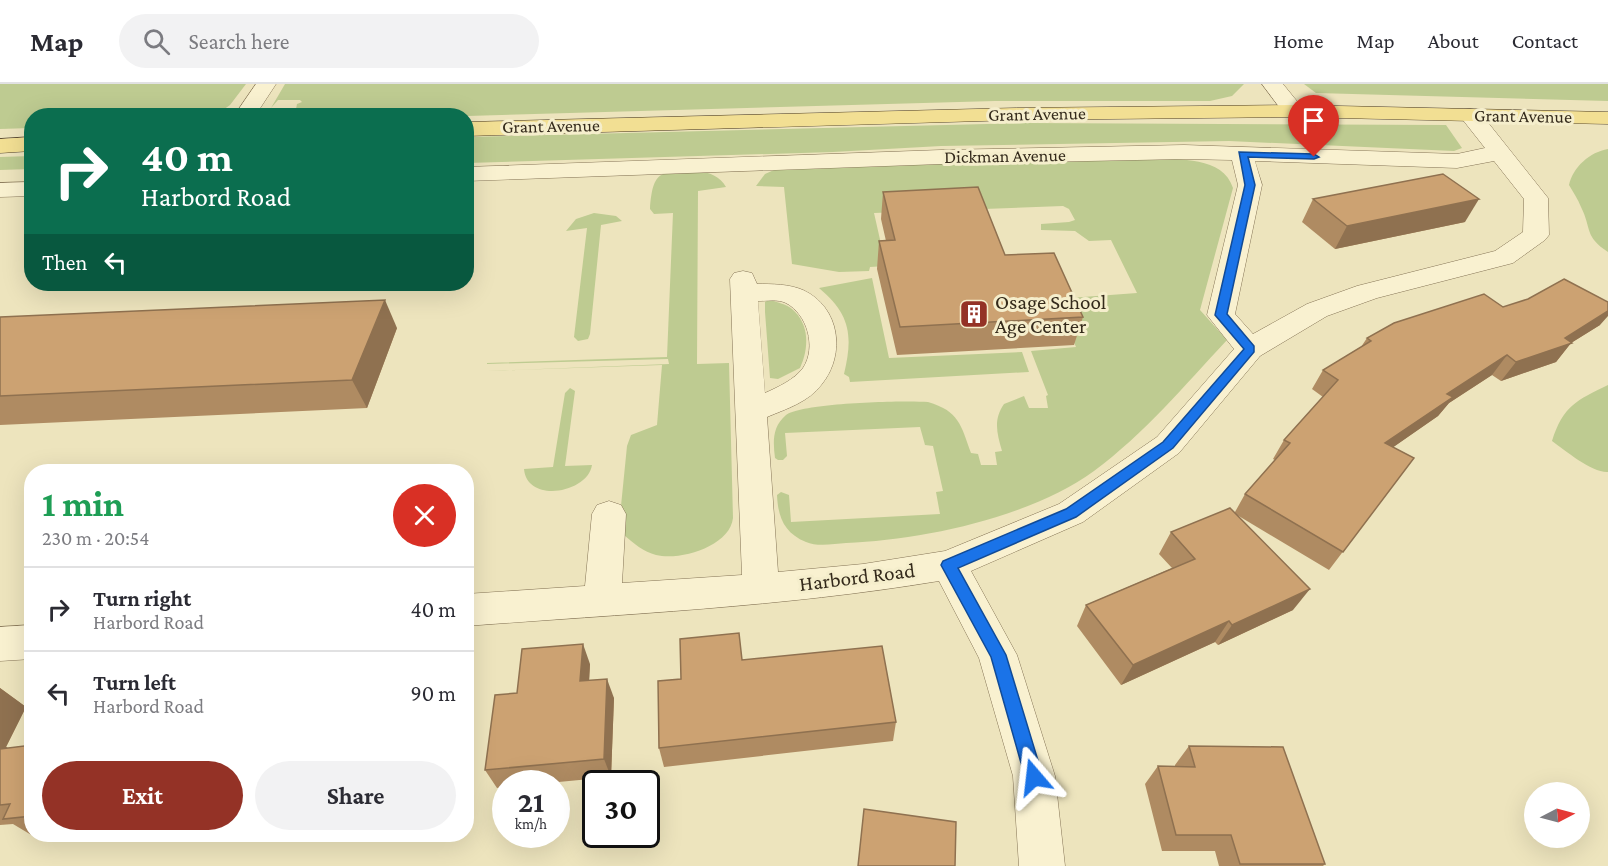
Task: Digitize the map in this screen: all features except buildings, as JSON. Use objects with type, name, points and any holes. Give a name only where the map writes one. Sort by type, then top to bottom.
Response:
[{"type":"main road","name":"Grant Avenue","points":[[474,129],[1016,114],[1294,111],[1608,118]]},
{"type":"main road","points":[[0,146],[24,144]]},
{"type":"street","points":[[250,108],[266,84]]},
{"type":"street","points":[[1272,84],[1294,111]]},
{"type":"street","points":[[1470,115],[1497,151]]},
{"type":"street","name":"Dickman Avenue","points":[[474,174],[941,157],[1184,152],[1457,161],[1481,158],[1497,151]]},
{"type":"street","name":"Harbord Road","points":[[474,609],[761,589],[863,579],[949,565],[1071,513],[1168,445],[1250,349],[1317,310],[1367,292],[1504,257],[1536,235],[1536,198],[1497,151]]},
{"type":"street","points":[[1242,154],[1250,185],[1221,315],[1250,349]]},
{"type":"street","points":[[636,193],[640,167]]},
{"type":"street","points":[[0,190],[24,189]]},
{"type":"street","points":[[751,411],[790,395],[813,377],[823,352],[824,330],[811,311],[794,296],[744,286],[751,411],[761,589]]},
{"type":"street","points":[[602,599],[609,514]]},
{"type":"street","points":[[949,565],[998,655],[1034,777],[1042,866]]},
{"type":"street","points":[[0,644],[24,642]]},
{"type":"green space","points":[[0,84],[246,84],[226,108],[24,108],[24,128],[0,129]]},
{"type":"green space","points":[[285,84],[1244,84],[1232,96],[1210,101],[995,101],[474,116],[474,108],[296,108],[297,104],[302,102],[300,100],[278,100],[271,108]]},
{"type":"green space","points":[[1304,84],[1608,84],[1608,101],[1316,93]]},
{"type":"green space","points":[[1024,123],[1446,125],[1462,148],[1454,151],[1229,141],[941,146],[833,152],[474,163],[474,137]]},
{"type":"green space","points":[[1608,149],[1608,252],[1592,237],[1580,204],[1569,185],[1574,172],[1583,161],[1595,153]]},
{"type":"green space","points":[[24,156],[24,169],[0,170],[0,157]]},
{"type":"green space","points":[[1151,158],[1187,160],[1210,165],[1220,170],[1228,178],[1233,188],[1200,310],[1227,340],[1163,409],[1094,471],[1040,501],[1008,513],[942,531],[876,541],[826,545],[806,542],[792,534],[787,529],[779,510],[777,495],[781,492],[789,495],[791,522],[940,514],[936,492],[943,491],[933,446],[925,445],[920,427],[785,433],[787,456],[783,460],[778,460],[775,458],[774,435],[786,415],[795,411],[831,405],[928,402],[953,415],[961,427],[971,453],[978,454],[981,465],[997,465],[995,452],[1002,451],[997,421],[1004,404],[1024,396],[1029,408],[1048,408],[1046,396],[1048,395],[1031,351],[1076,347],[1056,299],[1137,293],[1111,240],[1089,241],[1075,231],[1041,230],[1041,224],[1075,220],[1069,209],[1063,206],[874,213],[886,266],[870,267],[869,271],[839,272],[792,264],[784,187],[756,186],[765,174],[774,170],[964,162]]},
{"type":"green space","points":[[699,171],[721,180],[726,187],[698,191],[697,364],[729,363],[733,518],[730,528],[714,544],[691,553],[666,556],[647,552],[627,538],[624,535],[620,516],[627,446],[631,435],[657,425],[662,365],[487,371],[669,364],[668,359],[487,363],[667,357],[673,213],[654,214],[650,209],[651,196],[657,179],[661,175]]},
{"type":"green space","points":[[594,213],[616,216],[622,221],[601,225],[590,334],[588,339],[578,341],[574,337],[587,228],[566,231],[576,219]]},
{"type":"green space","points":[[872,278],[889,358],[1022,352],[1029,372],[850,382],[849,377],[844,374],[848,348],[847,327],[838,307],[819,288]]},
{"type":"green space","points":[[769,300],[784,304],[798,315],[806,337],[805,353],[800,368],[778,379],[770,378],[765,312],[765,302]]},
{"type":"green space","points":[[1608,385],[1608,472],[1594,469],[1552,441],[1566,412],[1580,400]]},
{"type":"green space","points":[[570,388],[575,391],[565,466],[592,465],[588,475],[570,488],[558,491],[535,487],[528,480],[524,469],[553,467],[565,393]]},
{"type":"place","name":"Osage School Age Center","points":[[974,314]]},
{"type":"route","points":[[1034,777],[998,655],[949,565],[1071,513],[1168,445],[1250,349],[1221,315],[1250,185],[1242,154],[1314,157]]}]
